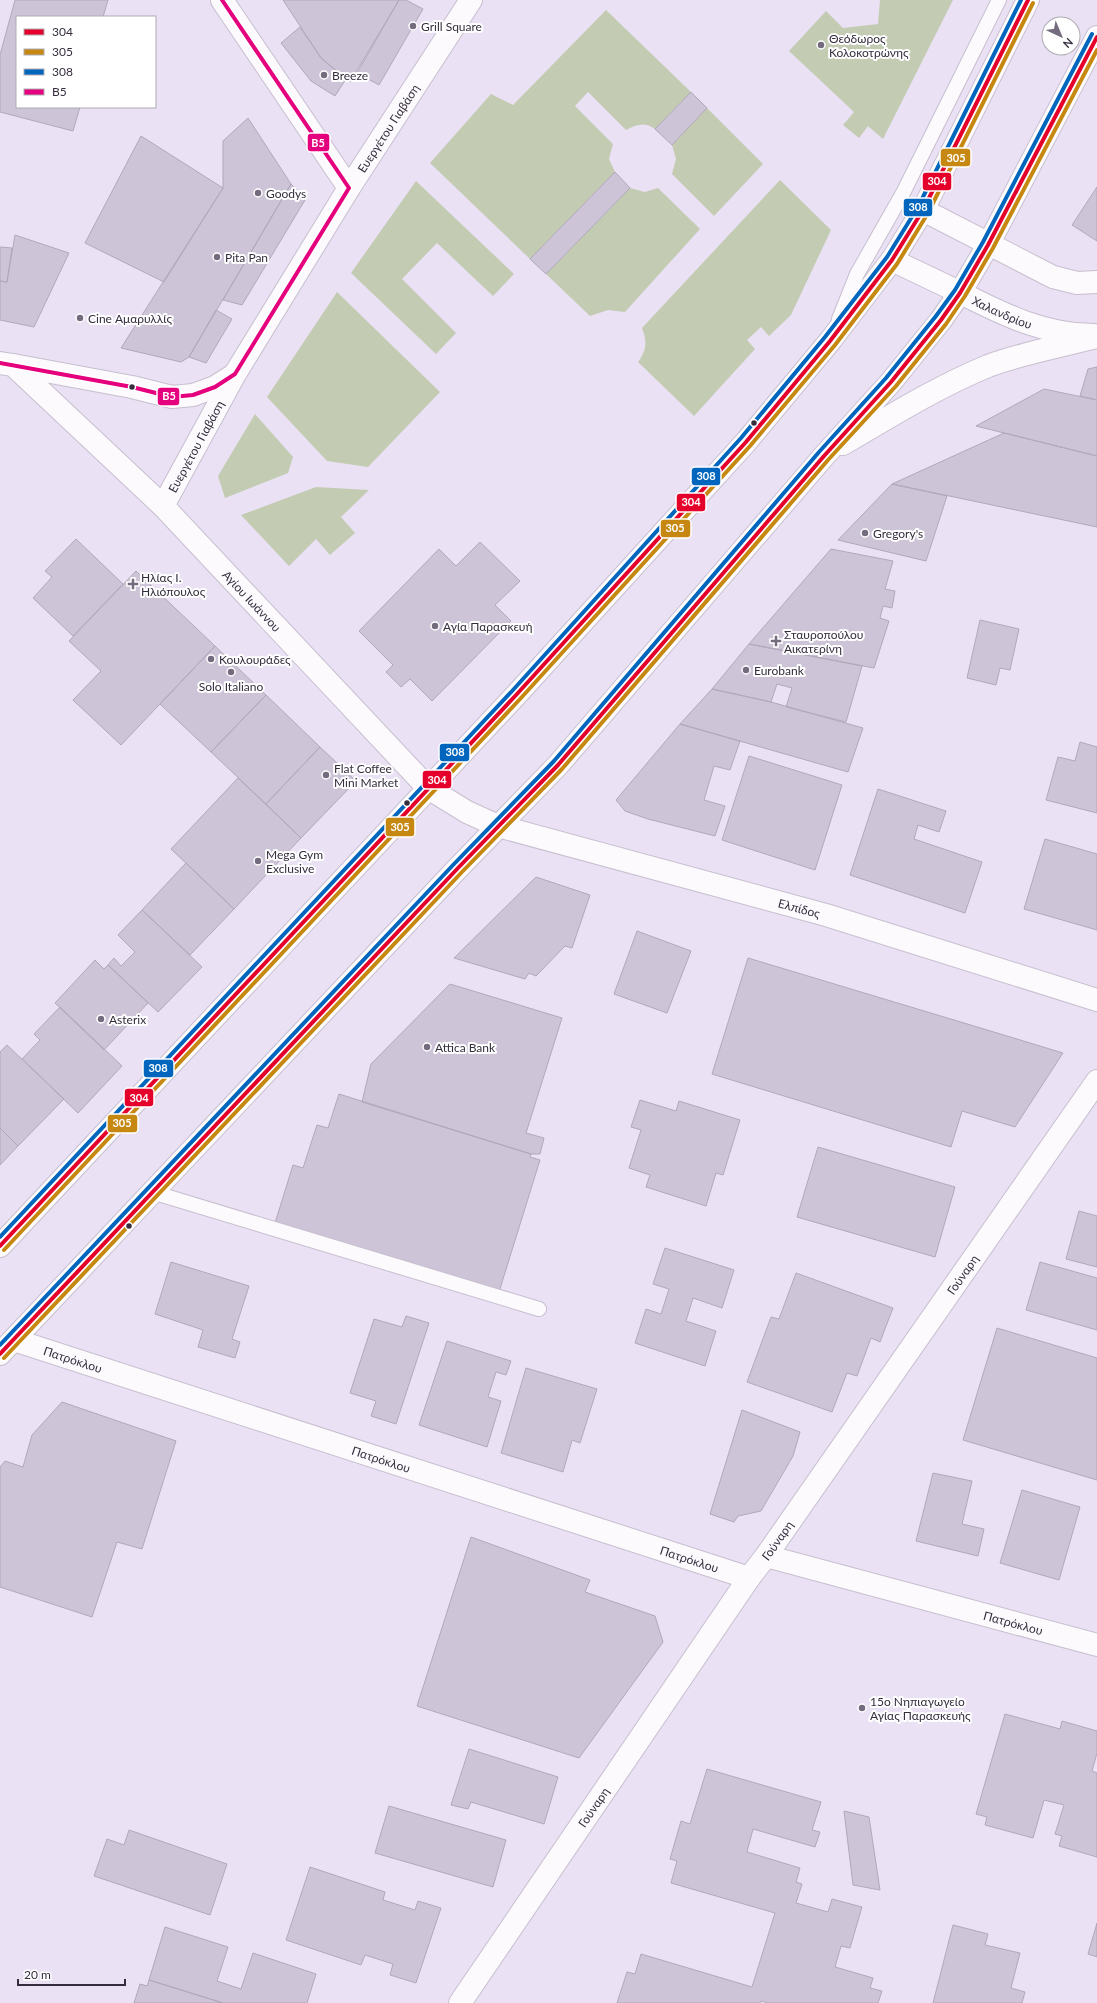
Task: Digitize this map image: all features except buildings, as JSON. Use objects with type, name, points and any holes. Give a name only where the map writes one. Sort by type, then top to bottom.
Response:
[{"type":"street","points":[[222,0],[349,188]]},
{"type":"street","name":"Ευεργέτου Γιαβάση","points":[[163,506],[235,374],[349,188],[471,0]]},
{"type":"street","points":[[0,1246],[428,788],[746,442],[830,341],[892,260],[923,210],[1028,0]]},
{"type":"street","points":[[7,1347],[498,826],[558,765],[824,456],[891,382],[942,320],[960,293],[988,245],[1097,37]]},
{"type":"street","points":[[923,210],[988,245],[1053,277],[1076,282],[1097,282]]},
{"type":"street","name":"Χαλανδρίου","points":[[892,260],[1002,315],[1036,327],[1075,335],[1097,336]]},
{"type":"street","points":[[824,456],[928,394],[959,378],[995,364],[1097,336]]},
{"type":"street","name":"Αγίου Ιωάννου","points":[[6,364],[172,397],[193,395],[215,387],[235,374]]},
{"type":"street","name":"Αγίου Ιωάννου","points":[[6,364],[163,506],[428,788],[467,812],[498,826]]},
{"type":"street","name":"Ελπίδος","points":[[498,826],[826,916],[1097,1000]]},
{"type":"street","name":"Γούναρη","points":[[460,2003],[749,1578],[766,1556],[1097,1081]]},
{"type":"street","name":"Πατρόκλου","points":[[7,1347],[749,1578]]},
{"type":"street","name":"Πατρόκλου","points":[[766,1556],[1097,1645]]},
{"type":"lane","points":[[830,341],[857,274],[903,192],[999,0]]},
{"type":"lane","points":[[152,1192],[539,1309]]},
{"type":"green space","points":[[880,0],[953,0],[883,139],[868,126],[859,138],[843,125],[854,112],[789,51],[826,11],[843,28],[878,24]]},
{"type":"green space","points":[[606,10],[691,92],[655,129],[648,125],[641,125],[634,126],[626,130],[588,92],[575,106],[613,144],[609,159],[615,172],[530,259],[430,163],[491,94],[513,105]]},
{"type":"green space","points":[[707,108],[763,164],[714,216],[672,174],[676,159],[672,145]]},
{"type":"green space","points":[[780,180],[831,230],[791,315],[769,336],[761,327],[747,340],[755,349],[694,416],[638,362],[645,349],[645,337],[642,328]]},
{"type":"green space","points":[[416,181],[514,274],[493,296],[437,243],[402,279],[456,333],[436,354],[351,273]]},
{"type":"green space","points":[[630,188],[645,192],[658,188],[700,229],[625,312],[608,310],[590,316],[546,274]]},
{"type":"green space","points":[[337,292],[440,392],[368,467],[327,461],[267,397]]},
{"type":"green space","points":[[255,414],[293,457],[288,473],[225,498],[218,476]]},
{"type":"green space","points":[[316,487],[369,490],[341,517],[355,533],[330,555],[316,539],[289,566],[241,515]]},
{"type":"transit line","name":"Β5","points":[[0,363],[132,387],[172,397],[193,395],[215,387],[235,374],[349,188],[222,0]]},
{"type":"transit line","name":"308","points":[[0,1237],[513,690],[741,438],[825,337],[887,257],[918,207],[1021,0]]},
{"type":"transit line","name":"304","points":[[0,1246],[517,694],[746,442],[830,341],[892,260],[923,210],[1028,0]]},
{"type":"transit line","name":"305","points":[[4,1250],[521,698],[750,446],[835,345],[897,264],[928,213],[1033,3]]},
{"type":"transit line","name":"308","points":[[0,1345],[454,864],[554,761],[819,452],[886,378],[955,290],[983,242],[1092,34]]},
{"type":"transit line","name":"304","points":[[0,1354],[458,868],[558,765],[824,456],[891,382],[941,320],[960,293],[988,245],[1097,37]]},
{"type":"transit line","name":"305","points":[[4,1358],[462,872],[562,769],[828,460],[896,386],[946,324],[965,296],[993,248],[1097,50]]},
{"type":"place","name":"Grill Square","points":[[413,26]]},
{"type":"place","name":"Θεόδωρος Κολοκοτρώνης","points":[[821,45]]},
{"type":"place","name":"Breeze","points":[[324,75]]},
{"type":"place","name":"Goodys","points":[[258,193]]},
{"type":"place","name":"Pita Pan","points":[[217,257]]},
{"type":"place","name":"Cine Αμαρυλλίς","points":[[80,318]]},
{"type":"place","name":"Gregory's","points":[[865,533]]},
{"type":"place","name":"Ηλίας Ι. Ηλιόπουλος","points":[[133,584]]},
{"type":"place","name":"Αγία Παρασκευή","points":[[435,626]]},
{"type":"place","name":"Σταυροπούλου Αικατερίνη","points":[[776,641]]},
{"type":"place","name":"Κουλουράδες","points":[[211,659]]},
{"type":"place","name":"Eurobank","points":[[746,670]]},
{"type":"place","name":"Solo Italiano","points":[[231,672]]},
{"type":"place","name":"Flat Coffee Mini Market","points":[[326,775]]},
{"type":"place","name":"Mega Gym Exclusive","points":[[258,861]]},
{"type":"place","name":"Asterix","points":[[101,1019]]},
{"type":"place","name":"Attica Bank","points":[[427,1047]]},
{"type":"place","name":"15ο Νηπιαγωγείο Αγίας Παρασκευής","points":[[862,1708]]}]
